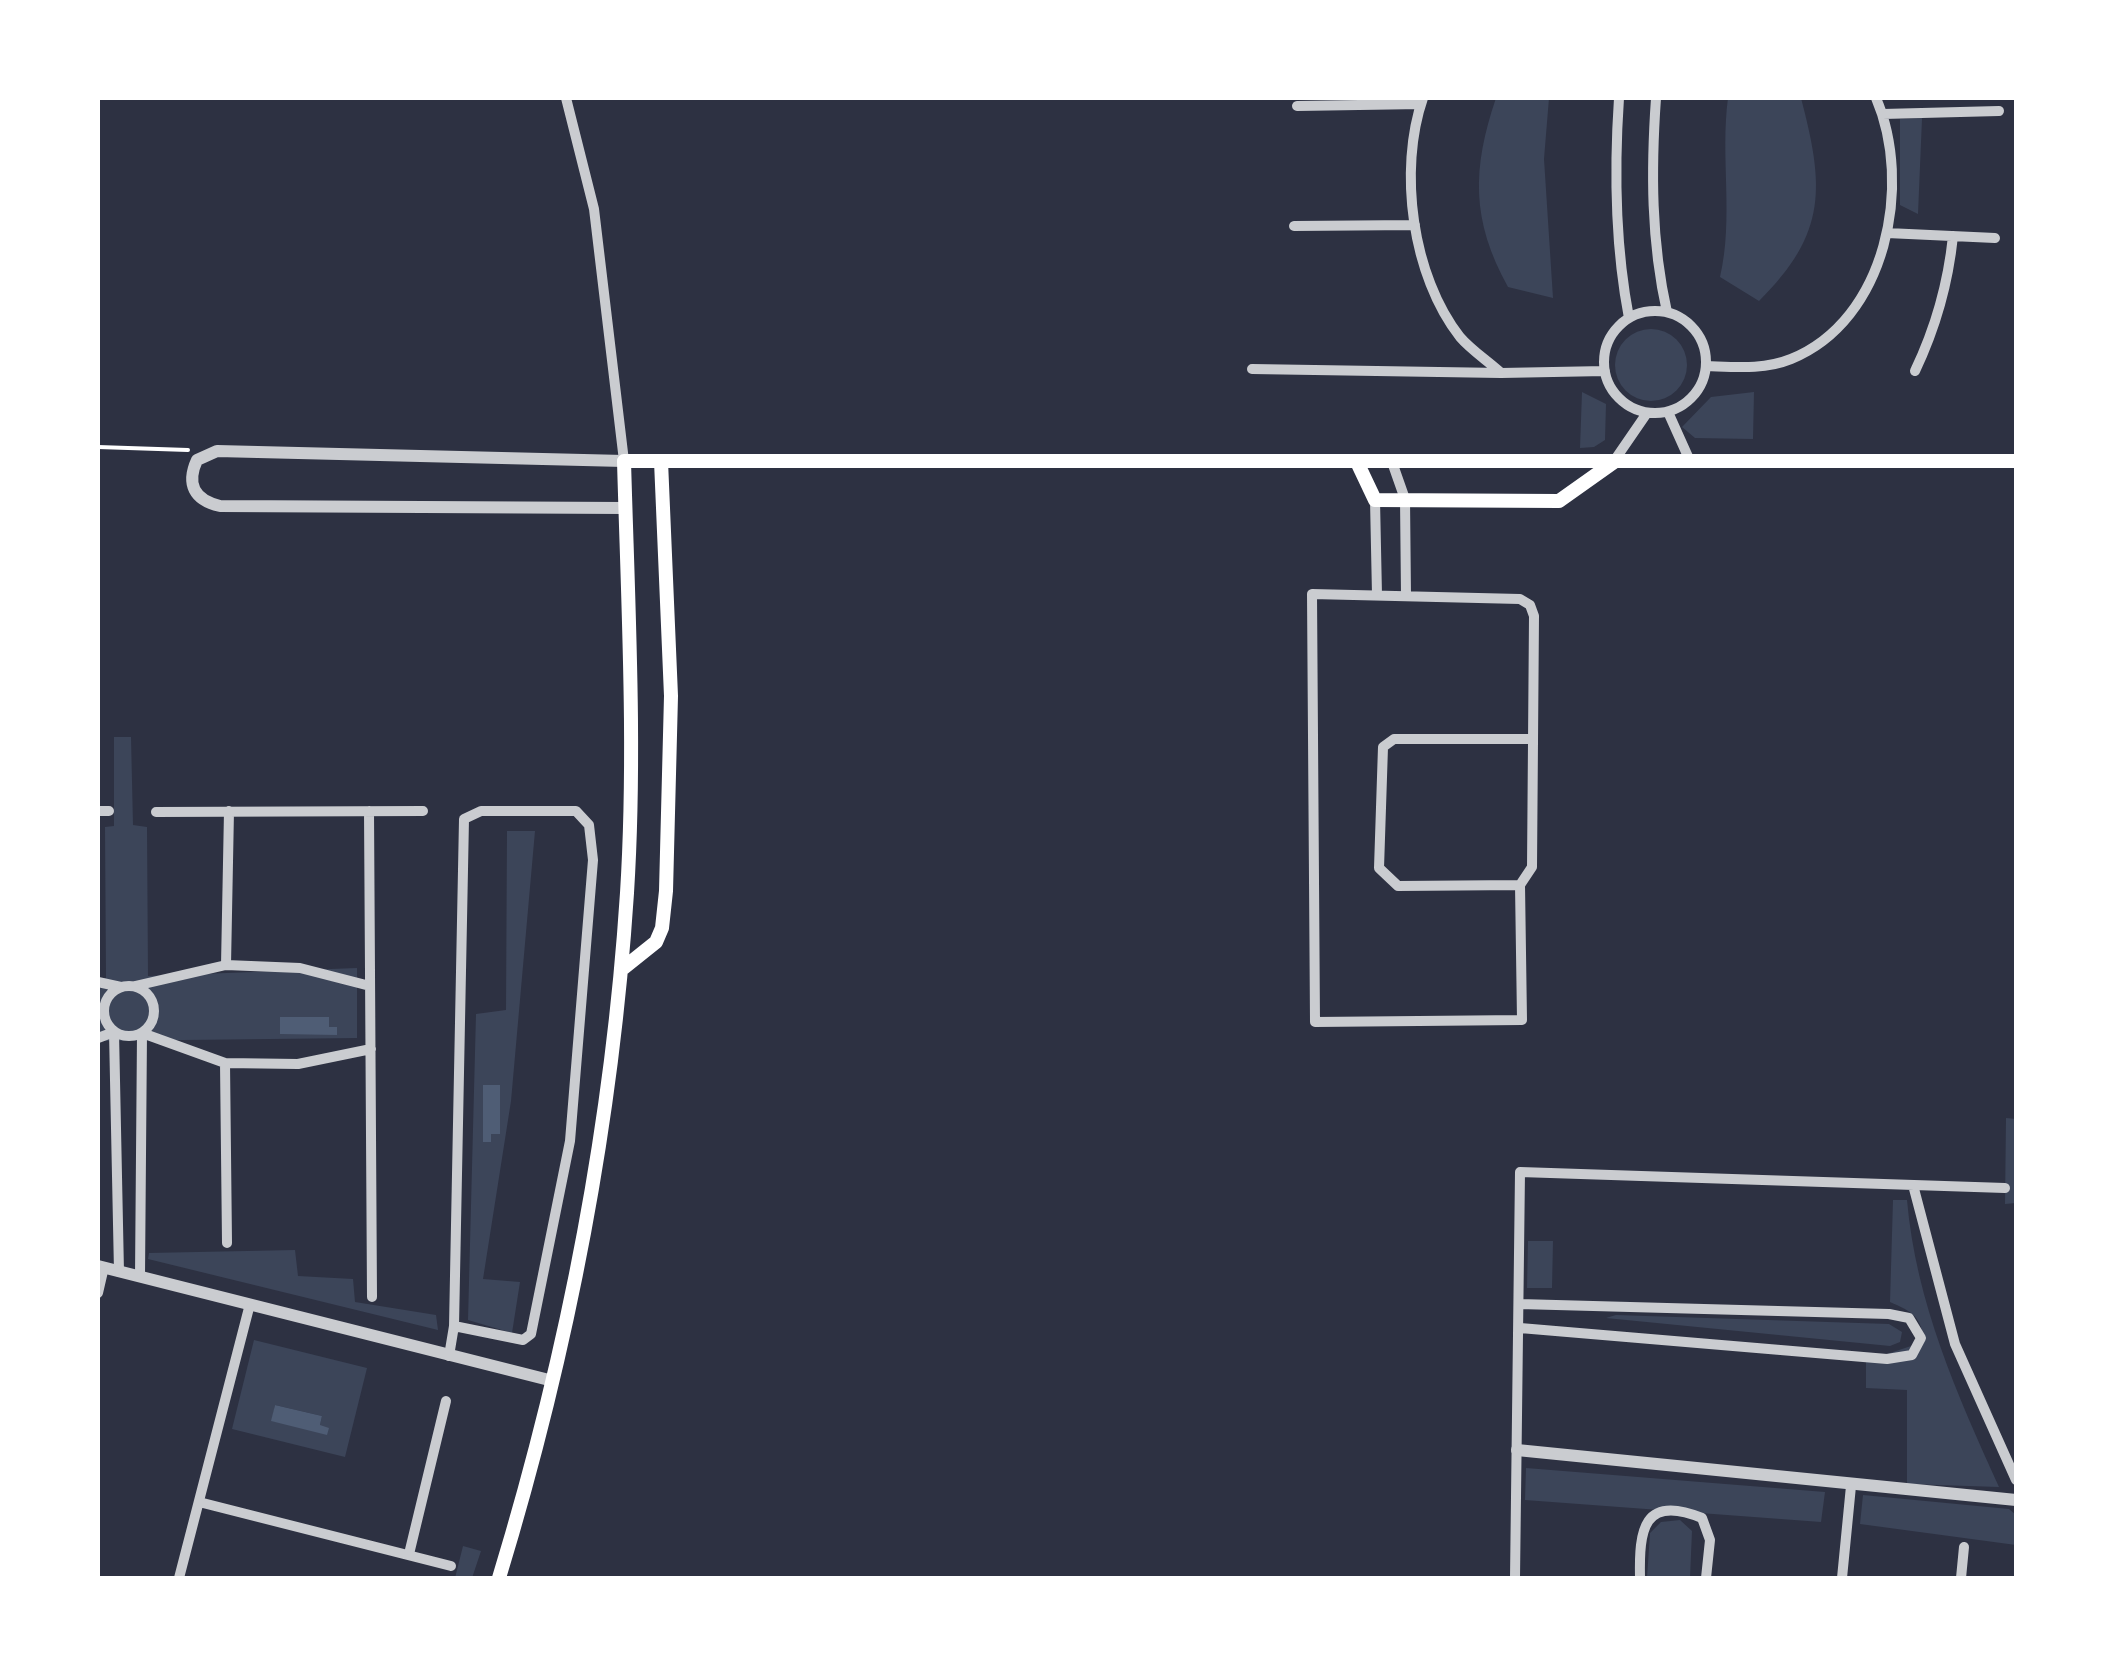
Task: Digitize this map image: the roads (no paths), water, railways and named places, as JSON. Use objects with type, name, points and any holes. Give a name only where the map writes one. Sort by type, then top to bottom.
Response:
[{"type":"main road","points":[[499,1578],[553,1381],[602,1112],[620,970],[627,890],[630,690],[624,461],[2016,461]]},
{"type":"main road","points":[[620,970],[656,942],[662,928],[666,891],[671,696],[661,461]]},
{"type":"main road","points":[[1356,462],[1375,500],[1559,501],[1614,461]]},
{"type":"street","points":[[566,98],[594,209],[624,461],[217,450],[197,460],[190,475],[193,491],[203,502],[220,506],[625,508]]},
{"type":"street","points":[[1618,98],[1614,162],[1620,270],[1629,318]]},
{"type":"street","points":[[1656,98],[1651,162],[1657,268],[1666,312]]},
{"type":"street","points":[[1707,366],[1761,368],[1792,359],[1822,342],[1863,293],[1887,232],[1893,169],[1883,114],[1876,98]]},
{"type":"street","points":[[1297,106],[1422,101],[1412,163],[1415,225],[1440,306],[1462,339],[1501,372]]},
{"type":"street","points":[[1883,114],[1999,111]]},
{"type":"street","points":[[1294,226],[1415,225]]},
{"type":"street","points":[[1887,232],[1995,238]]},
{"type":"street","points":[[1915,372],[1934,330],[1948,278],[1953,236]]},
{"type":"street","points":[[1666,312],[1680,316],[1701,338],[1707,366],[1695,395],[1668,412],[1647,413],[1619,399],[1605,371],[1609,340],[1629,318],[1666,312]]},
{"type":"street","points":[[1252,368],[1605,371]]},
{"type":"street","points":[[1668,412],[1690,461]]},
{"type":"street","points":[[1614,461],[1647,413]]},
{"type":"street","points":[[1392,462],[1405,499],[1406,596]]},
{"type":"street","points":[[1375,500],[1377,595]]},
{"type":"street","points":[[1312,594],[1377,595],[1520,599],[1530,604],[1534,616],[1532,868],[1520,885],[1522,1020],[1315,1022],[1312,594]]},
{"type":"street","points":[[1520,885],[1398,886],[1387,879],[1379,868],[1380,760],[1383,747],[1394,739],[1533,739]]},
{"type":"street","points":[[370,810],[372,1297]]},
{"type":"street","points":[[156,812],[423,810]]},
{"type":"street","points":[[449,1356],[454,1326],[464,819],[481,810],[576,812],[589,826],[593,860],[586,954],[570,1141],[532,1334],[523,1340],[508,1340],[454,1326]]},
{"type":"street","points":[[226,966],[228,812]]},
{"type":"street","points":[[98,982],[135,986],[226,966],[300,968],[370,986]]},
{"type":"street","points":[[135,986],[149,996],[154,1012],[142,1033],[140,1276]]},
{"type":"street","points":[[119,1272],[114,1032],[106,1019],[106,1003],[122,987]]},
{"type":"street","points":[[98,1038],[114,1032],[128,1036],[142,1033],[225,1063],[298,1064],[370,1050]]},
{"type":"street","points":[[225,1063],[227,1243]]},
{"type":"street","points":[[1515,1578],[1520,1172],[2004,1188]]},
{"type":"street","points":[[1912,1185],[1955,1344],[2016,1480]]},
{"type":"street","points":[[98,1293],[100,1267],[553,1381]]},
{"type":"street","points":[[179,1578],[250,1304]]},
{"type":"street","points":[[1519,1304],[1888,1314],[1909,1318],[1921,1338],[1912,1355],[1887,1359],[1520,1328]]},
{"type":"street","points":[[409,1554],[446,1401]]},
{"type":"street","points":[[1517,1450],[2016,1500]]},
{"type":"street","points":[[1842,1578],[1851,1486]]},
{"type":"street","points":[[199,1502],[450,1566]]},
{"type":"street","points":[[1640,1578],[1639,1536],[1652,1516],[1678,1508],[1702,1518],[1710,1540],[1706,1578]]},
{"type":"street","points":[[1961,1578],[1964,1547]]}]
